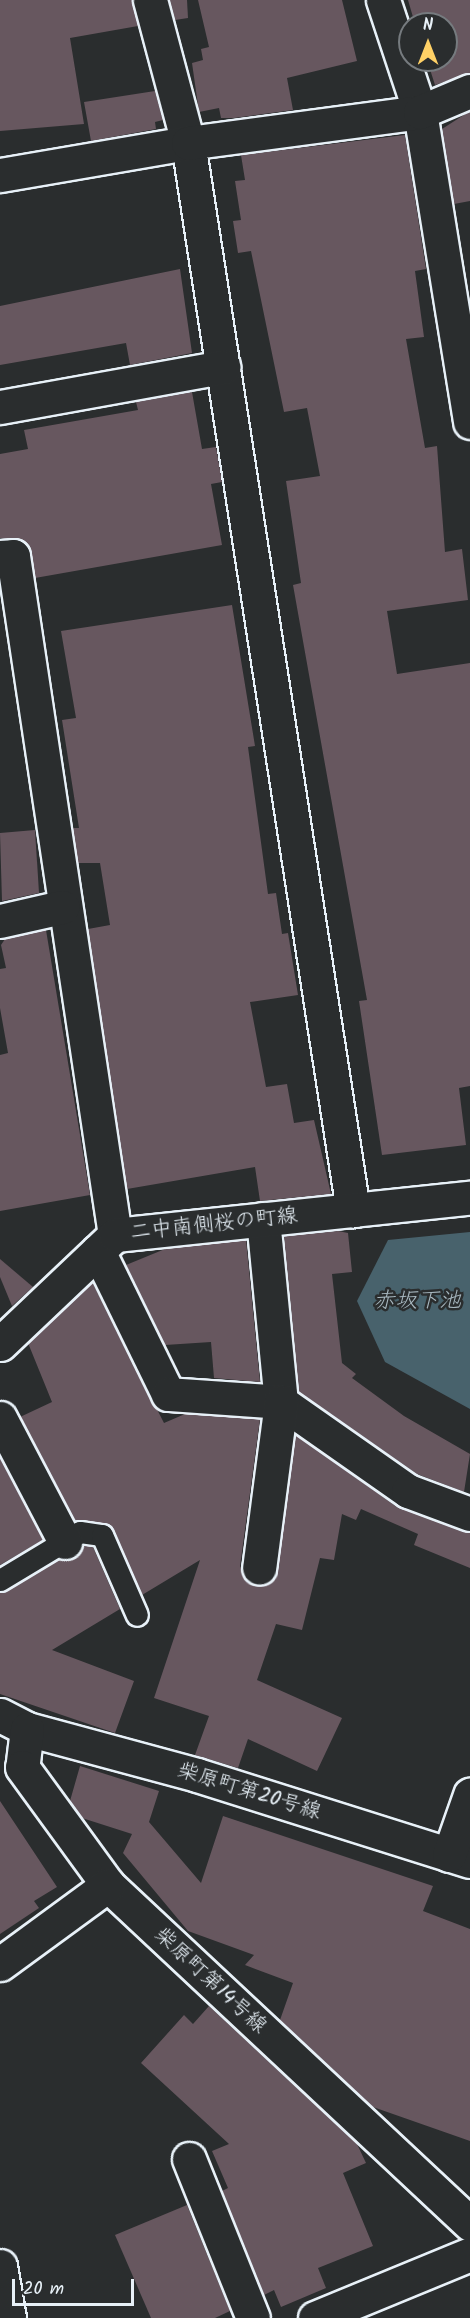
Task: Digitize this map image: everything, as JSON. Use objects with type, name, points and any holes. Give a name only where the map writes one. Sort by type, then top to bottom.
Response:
[{"type":"street","points":[[150,0],[188,143],[353,1210]]},
{"type":"street","points":[[383,0],[420,112],[470,422]]},
{"type":"street","points":[[0,175],[188,143],[420,112],[470,91]]},
{"type":"street","points":[[0,407],[223,367]]},
{"type":"street","points":[[0,557],[13,555],[107,1243],[168,1394],[281,1402],[408,1491],[470,1514]]},
{"type":"street","points":[[0,921],[62,908]]},
{"type":"street","name":"二中南側桜の町線","points":[[107,1243],[263,1219],[470,1198]]},
{"type":"street","points":[[259,1568],[281,1402],[263,1219]]},
{"type":"street","points":[[2,1338],[107,1243]]},
{"type":"street","points":[[0,1418],[65,1542]]},
{"type":"street","name":"柴原町第20号線","points":[[14,1722],[197,1775],[459,1858]]},
{"type":"street","name":"柴原町第14号線","points":[[14,1722],[22,1767],[108,1885],[470,2223]]},
{"type":"street","points":[[459,1858],[470,1795]]},
{"type":"street","points":[[0,1964],[108,1885]]},
{"type":"street","points":[[189,2159],[253,2318]]},
{"type":"street","points":[[315,2318],[375,2306],[470,2254]]},
{"type":"street","points":[[0,2266],[9,2318]]},
{"type":"lane","points":[[0,1580],[80,1532],[102,1535],[137,1615]]},
{"type":"water","name":"赤坂下池","points":[[470,1232],[470,1409],[385,1362],[357,1301],[388,1240]]},
{"type":"building","points":[[0,0],[132,0],[138,26],[70,38],[84,124],[0,131]]},
{"type":"building","points":[[169,0],[187,0],[188,18],[175,20]]},
{"type":"building","points":[[198,0],[342,0],[357,61],[287,78],[293,110],[234,118],[221,118],[219,108],[199,112],[192,63],[203,60],[201,49],[209,47]]},
{"type":"building","points":[[408,0],[470,0],[470,73],[435,85],[431,72],[458,72],[458,12],[412,12]]},
{"type":"building","points":[[155,91],[163,120],[155,122],[156,129],[91,141],[84,102]]},
{"type":"building","points":[[470,111],[470,201],[454,204],[442,129]]},
{"type":"building","points":[[405,135],[426,269],[415,271],[424,337],[406,339],[425,448],[437,446],[445,552],[462,549],[468,600],[387,611],[397,674],[470,663],[470,1086],[459,1088],[466,1145],[382,1155],[359,1001],[367,1000],[293,585],[301,583],[286,481],[320,476],[307,408],[284,412],[251,251],[238,253],[233,221],[241,220],[235,181],[245,180],[241,155]]},
{"type":"building","points":[[180,269],[192,353],[130,365],[126,343],[0,365],[0,306]]},
{"type":"building","points":[[192,392],[202,449],[216,447],[222,482],[211,484],[222,545],[35,578],[28,544],[0,538],[0,454],[28,449],[24,430],[138,410],[136,402]]},
{"type":"building","points":[[232,605],[255,746],[248,747],[268,894],[276,893],[282,934],[288,933],[298,995],[250,1002],[266,1087],[287,1084],[294,1123],[314,1120],[331,1194],[260,1201],[255,1167],[127,1189],[88,929],[110,925],[100,863],[78,863],[73,828],[79,828],[62,720],[76,718],[61,631]]},
{"type":"building","points":[[35,830],[39,893],[2,901],[0,833]]},
{"type":"building","points":[[46,930],[90,1195],[0,1211],[0,1055],[8,1053],[0,1008],[0,969],[6,968],[1,945],[5,939]]},
{"type":"building","points":[[338,1231],[348,1233],[352,1272],[332,1274],[342,1363],[356,1374],[352,1378],[404,1416],[470,1454],[464,1492],[417,1474],[299,1392],[284,1236]]},
{"type":"building","points":[[246,1240],[260,1382],[214,1378],[211,1342],[165,1345],[126,1265],[165,1249]]},
{"type":"building","points":[[0,1259],[33,1287],[12,1306],[0,1277]]},
{"type":"building","points":[[92,1282],[164,1423],[185,1414],[260,1419],[240,1566],[248,1583],[266,1585],[277,1571],[296,1435],[397,1507],[470,1533],[470,1568],[414,1545],[418,1534],[361,1509],[356,1520],[342,1514],[334,1560],[320,1558],[302,1630],[276,1624],[257,1680],[342,1718],[317,1771],[248,1739],[238,1768],[195,1755],[209,1716],[154,1698],[200,1560],[142,1595],[110,1525],[75,1521],[20,1417],[52,1402],[28,1343]]},
{"type":"building","points":[[0,1458],[43,1540],[0,1565]]},
{"type":"building","points":[[83,1545],[93,1547],[120,1609],[52,1650],[134,1681],[115,1733],[0,1694],[0,1593],[59,1559],[74,1558]]},
{"type":"building","points":[[80,1766],[159,1791],[149,1822],[201,1883],[223,1816],[433,1886],[423,1911],[470,1929],[470,2141],[373,2107],[280,2020],[293,1983],[245,1965],[254,1955],[188,1931],[123,1853],[132,1834],[82,1818],[70,1801]]},
{"type":"building","points":[[0,1801],[57,1887],[34,1901],[39,1908],[0,1934]]},
{"type":"building","points":[[209,2006],[357,2144],[366,2163],[343,2173],[373,2246],[318,2268],[326,2288],[281,2307],[274,2290],[264,2295],[222,2191],[228,2188],[212,2151],[229,2144],[141,2063],[184,2015],[193,2024]]},
{"type":"building","points":[[187,2205],[230,2311],[215,2318],[151,2318],[115,2235]]}]
